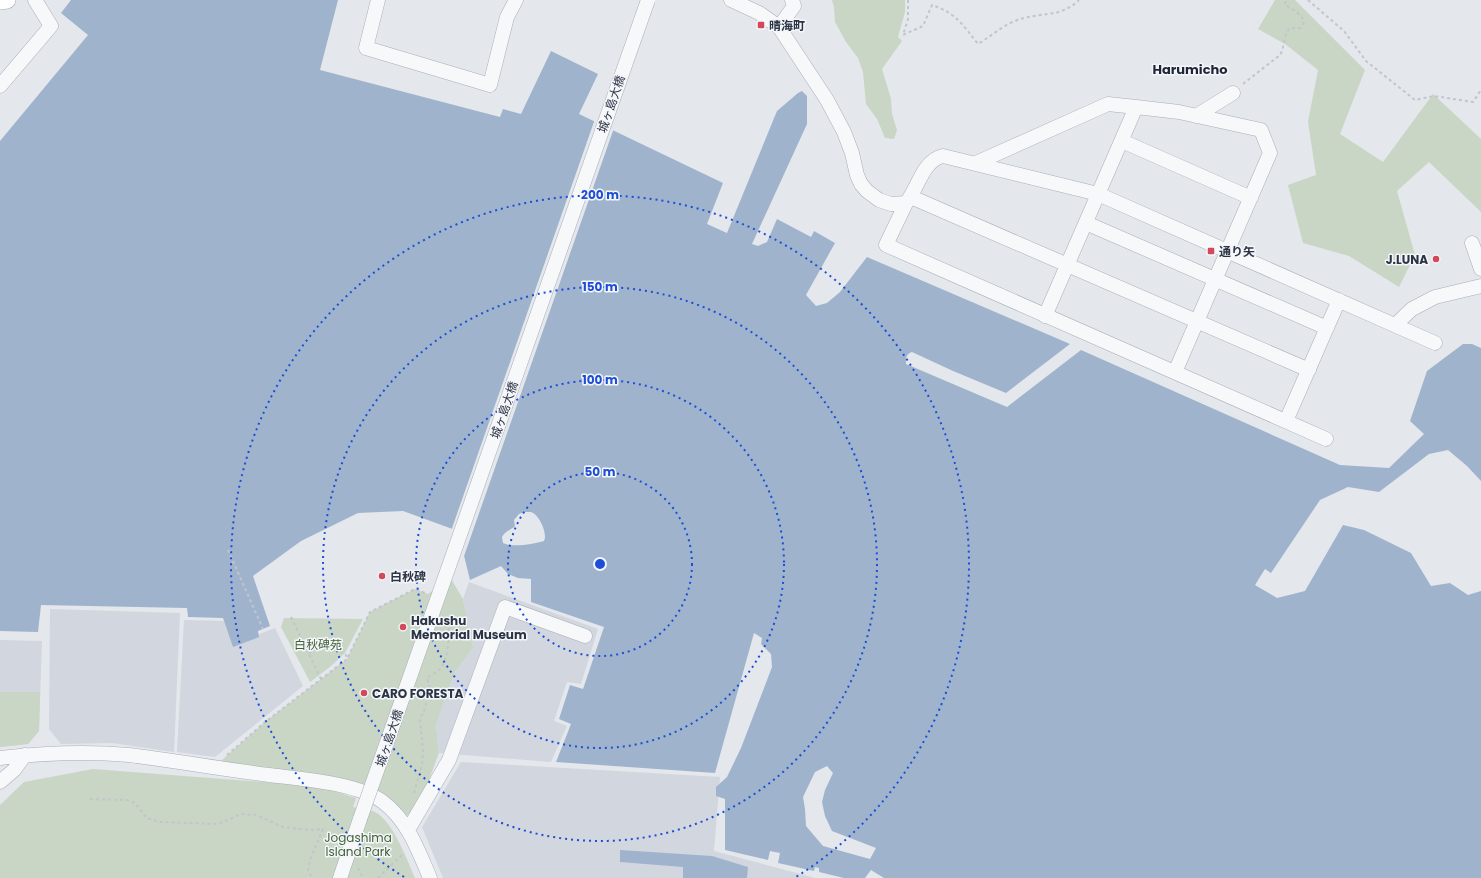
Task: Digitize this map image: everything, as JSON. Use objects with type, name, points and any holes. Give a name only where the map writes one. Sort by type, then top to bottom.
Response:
[{"type":"main road","points":[[0,1],[7,0]]},
{"type":"street","points":[[0,86],[51,26],[34,0]]},
{"type":"street","points":[[378,0],[366,48],[490,85],[507,17],[516,0]]},
{"type":"street","name":"城ヶ島大橋","points":[[340,878],[648,0]]},
{"type":"street","points":[[731,0],[758,12],[779,27],[827,100],[844,132],[861,184],[867,191],[879,200],[891,204],[909,200],[1068,264],[1309,370]]},
{"type":"street","points":[[779,27],[794,6],[792,0]]},
{"type":"street","points":[[1196,116],[1233,92]]},
{"type":"street","points":[[976,163],[1108,104],[1179,112],[1261,130],[1270,153],[1175,372]]},
{"type":"street","points":[[1045,316],[1136,108]]},
{"type":"street","points":[[1122,141],[1251,198]]},
{"type":"street","points":[[1326,439],[886,245],[927,166],[936,157],[950,157],[1098,194],[1436,343]]},
{"type":"street","points":[[1086,223],[1327,328]]},
{"type":"street","points":[[1472,243],[1481,269]]},
{"type":"street","points":[[1395,325],[1412,309],[1435,297],[1481,286]]},
{"type":"street","points":[[1286,421],[1339,300]]},
{"type":"street","points":[[408,830],[449,760],[504,607],[585,636]]},
{"type":"street","points":[[0,758],[25,755],[97,752],[129,754],[319,782],[368,793],[382,801],[402,819],[422,857],[430,878]]},
{"type":"street","points":[[0,782],[14,770],[25,755]]},
{"type":"path","points":[[908,0],[908,19],[903,35],[923,26],[932,5],[945,10],[959,20],[978,44],[1014,21],[1038,14],[1058,13],[1072,7],[1079,0]]},
{"type":"path","points":[[1233,92],[1280,55],[1284,49],[1286,32],[1290,28],[1300,28],[1303,26],[1302,16],[1284,4],[1286,0]]},
{"type":"path","points":[[1308,0],[1344,31],[1366,61],[1415,100],[1434,96],[1473,102],[1481,90]]},
{"type":"path","points":[[228,550],[264,629]]},
{"type":"path","points":[[214,767],[264,723],[347,659],[370,612],[415,589],[428,594]]},
{"type":"path","points":[[412,798],[422,765],[423,751],[420,718],[424,711],[430,689],[427,678],[440,668],[446,655],[449,623],[446,612]]},
{"type":"path","points":[[291,617],[321,679]]},
{"type":"path","points":[[308,653],[327,643],[346,655],[347,659]]},
{"type":"path","points":[[90,799],[127,800],[135,803],[147,818],[160,822],[218,824],[241,814],[256,815],[283,826],[310,830],[323,829],[309,865],[308,870],[312,878]]},
{"type":"path","points":[[378,878],[408,850]]},
{"type":"path","points":[[358,868],[363,878]]},
{"type":"shaded area","points":[[469,582],[598,629],[581,684],[567,682],[554,721],[567,726],[551,762],[439,753],[436,725],[455,672],[473,648],[463,599]]},
{"type":"shaded area","points":[[50,609],[180,613],[174,752],[112,743],[61,744],[49,729]]},
{"type":"shaded area","points":[[184,620],[227,621],[228,633],[234,644],[275,628],[303,686],[215,757],[177,752]]},
{"type":"shaded area","points":[[0,640],[42,641],[39,731],[28,744],[0,747]]},
{"type":"shaded area","points":[[461,762],[720,777],[714,851],[815,878],[443,878],[422,827]]},
{"type":"green space","points":[[832,0],[905,0],[905,12],[898,37],[902,41],[882,69],[891,99],[892,114],[897,130],[894,139],[885,138],[877,119],[866,104],[863,72],[858,58],[846,42],[835,22]]},
{"type":"green space","points":[[1275,0],[1295,0],[1365,70],[1340,134],[1383,162],[1433,94],[1481,139],[1481,212],[1429,162],[1397,191],[1415,255],[1399,287],[1349,256],[1303,243],[1288,185],[1316,175],[1308,122],[1318,70],[1285,44],[1258,29]]},
{"type":"green space","points":[[450,577],[463,599],[473,648],[455,672],[436,725],[439,753],[418,809],[401,819],[369,793],[214,767],[264,723],[347,659],[370,612],[415,589],[428,594]]},
{"type":"green space","name":"白秋碑苑","points":[[284,618],[363,619],[345,653],[330,667],[310,682],[281,627]]},
{"type":"green space","points":[[0,692],[40,692],[39,731],[28,744],[0,747]]},
{"type":"green space","name":"Jogashima Island Park","points":[[93,769],[290,784],[326,789],[356,798],[353,807],[375,812],[388,824],[404,852],[415,878],[0,878],[0,805],[24,782]]},
{"type":"water","points":[[71,0],[338,0],[320,70],[500,117],[503,109],[521,114],[551,51],[598,74],[579,114],[723,183],[707,224],[727,233],[777,111],[802,91],[807,96],[807,124],[752,244],[758,246],[767,242],[777,219],[811,237],[814,231],[835,243],[806,295],[816,306],[827,303],[840,292],[867,257],[1070,344],[1006,393],[912,352],[907,355],[906,364],[1007,407],[1081,350],[1340,465],[1389,468],[1424,434],[1410,421],[1427,371],[1463,344],[1472,344],[1481,348],[1481,481],[1467,466],[1448,450],[1429,454],[1379,492],[1348,487],[1320,500],[1271,573],[1265,569],[1255,585],[1277,598],[1305,591],[1343,525],[1364,530],[1411,553],[1431,586],[1450,583],[1468,595],[1481,591],[1481,878],[884,878],[871,870],[865,878],[844,878],[819,872],[819,868],[815,867],[814,871],[778,863],[780,853],[770,851],[768,860],[725,850],[725,799],[716,796],[716,787],[727,777],[741,748],[772,667],[771,654],[761,644],[762,638],[754,633],[715,773],[556,762],[571,724],[559,719],[570,685],[583,689],[604,627],[531,602],[531,579],[518,578],[508,574],[501,566],[470,580],[458,531],[403,511],[358,513],[301,541],[253,576],[270,626],[258,631],[259,637],[233,647],[223,618],[188,617],[187,608],[41,605],[38,632],[0,631],[0,141],[88,35],[61,13]],"holes":[[[531,512],[540,520],[545,534],[544,541],[517,545],[503,543],[503,535],[515,526],[514,520],[519,514]]]},
{"type":"water","points":[[620,850],[712,856],[748,867],[747,878],[683,878],[683,867],[620,862]]},
{"type":"pier","points":[[595,119],[614,128],[463,559],[457,533],[451,531]]},
{"type":"pier","points":[[827,766],[833,773],[825,790],[822,802],[825,816],[832,831],[876,848],[870,859],[823,846],[806,826],[803,797],[815,772]]},
{"type":"place","name":"晴海町","points":[[761,25]]},
{"type":"place","name":"通り矢","points":[[1211,251]]},
{"type":"place","name":"J.LUNA","points":[[1436,259]]},
{"type":"place","name":"白秋碑","points":[[382,576]]},
{"type":"place","name":"Hakushu Memorial Museum","points":[[403,627]]},
{"type":"place","name":"CARO FORESTA","points":[[364,693]]},
{"type":"district","name":"Harumicho","points":[[1190,69]]}]
